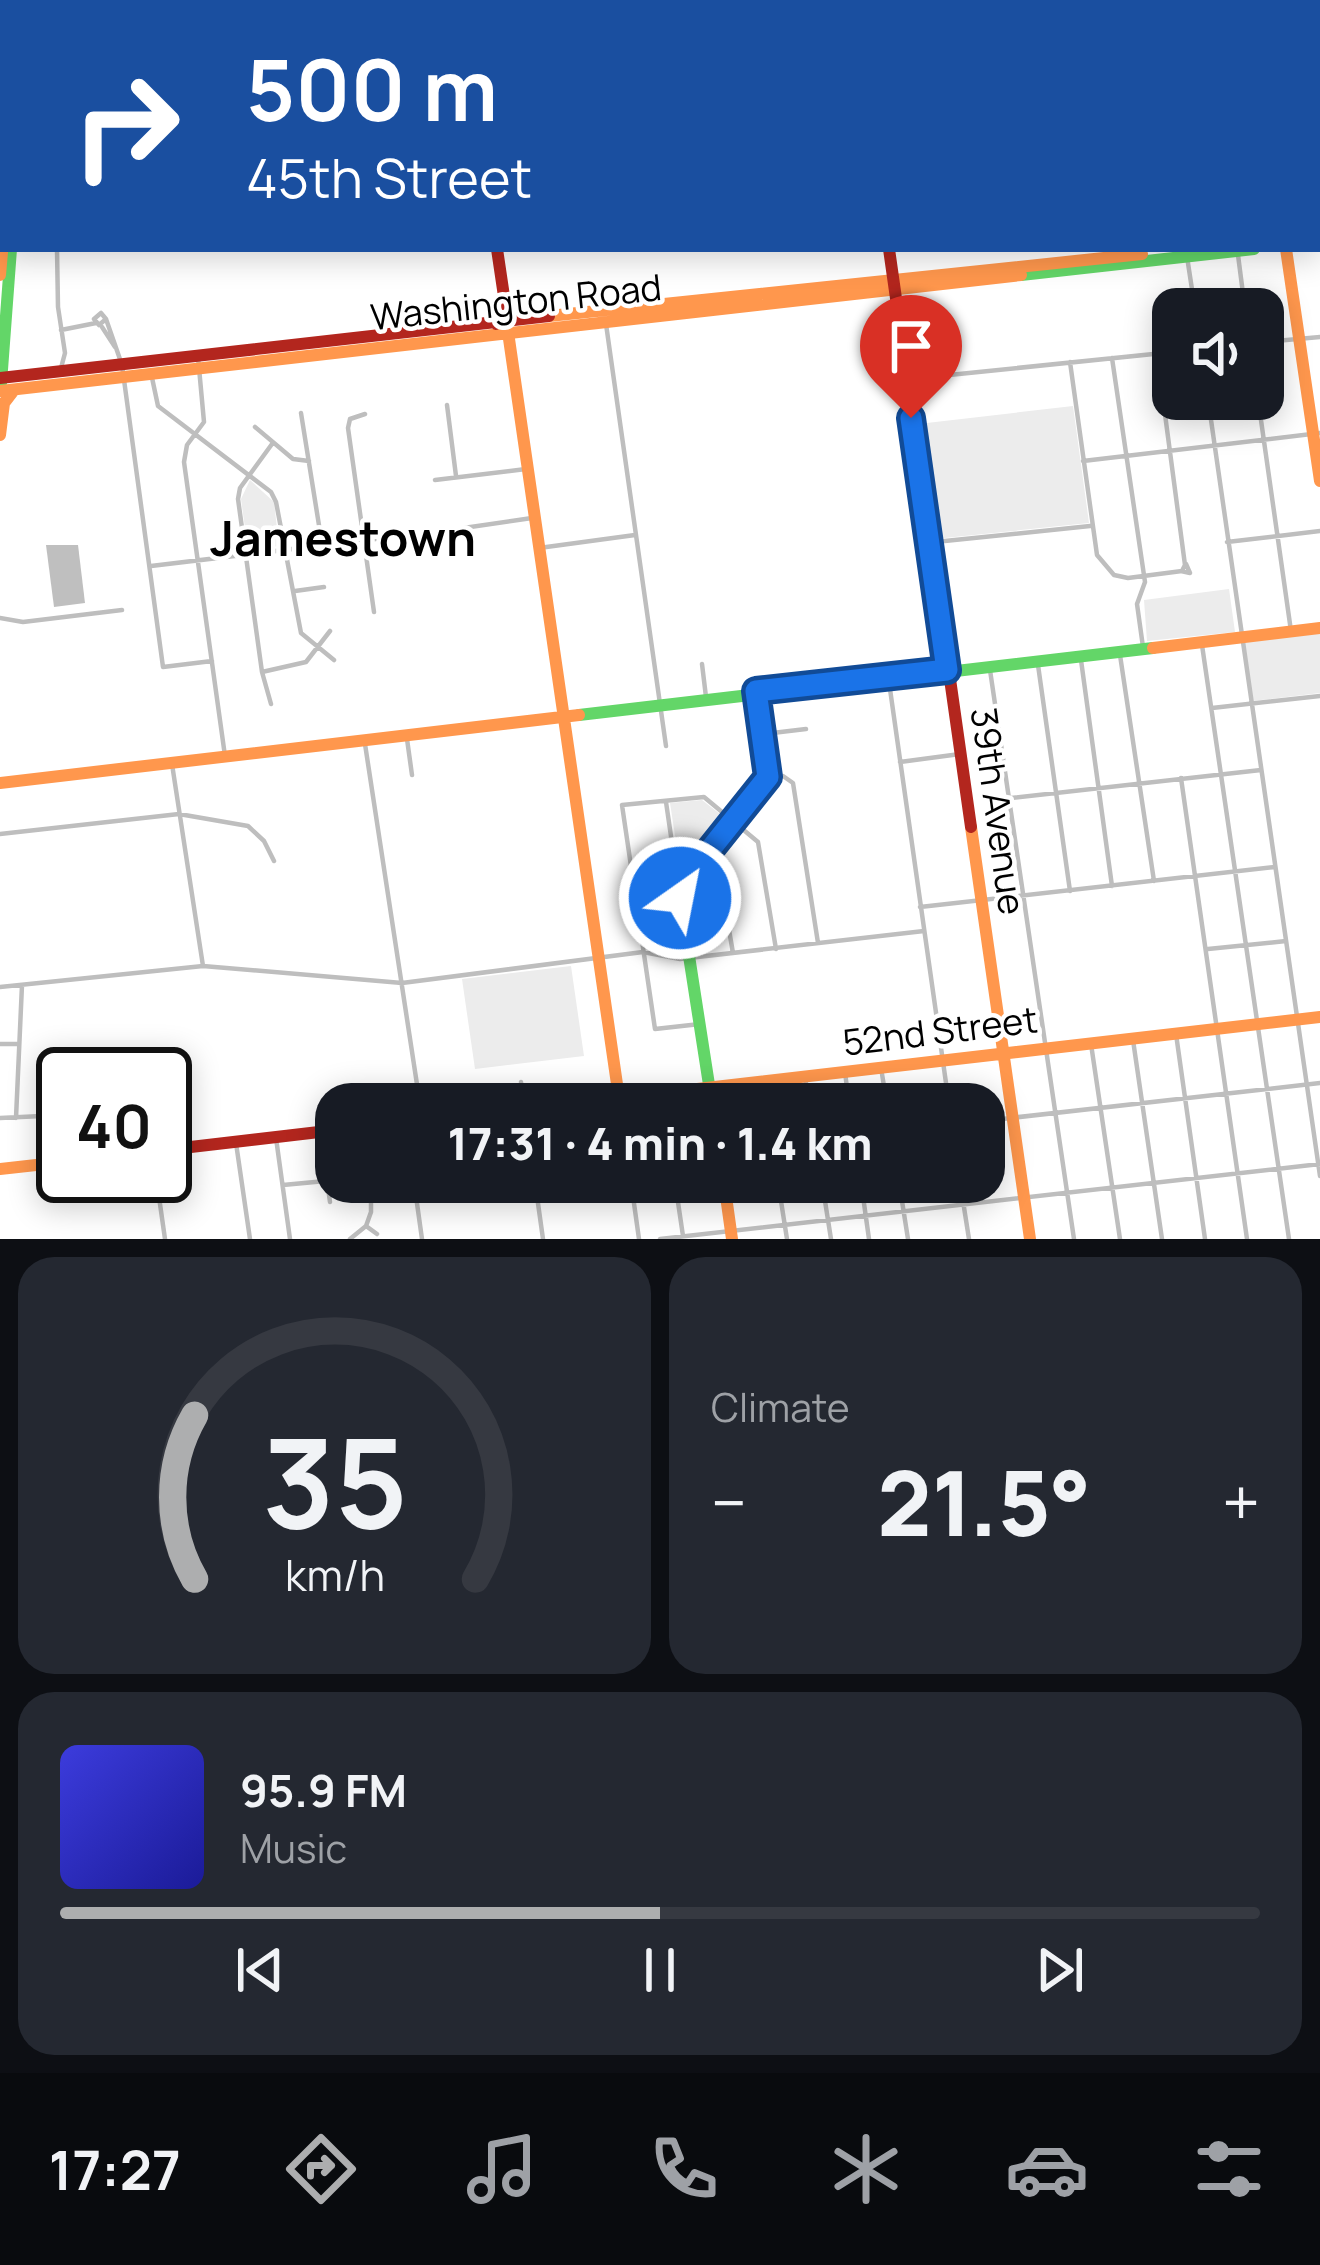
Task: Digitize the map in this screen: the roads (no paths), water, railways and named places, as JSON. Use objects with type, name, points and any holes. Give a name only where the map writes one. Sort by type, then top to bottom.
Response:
[{"type":"main road","points":[[0,384],[11,252]]},
{"type":"main road","points":[[497,252],[617,1083]]},
{"type":"main road","name":"39th Avenue","points":[[889,252],[1030,1239]]},
{"type":"main road","name":"Washington Road","points":[[894,283],[931,284],[1189,252]]},
{"type":"main road","points":[[1286,252],[1317,433],[1320,481]]},
{"type":"main road","name":"Washington Road","points":[[0,384],[18,389],[80,370],[121,364],[153,367],[605,318],[894,283],[956,271],[1164,255]]},
{"type":"main road","points":[[931,284],[955,278],[956,271]]},
{"type":"main road","points":[[121,364],[133,361],[153,367]]},
{"type":"main road","points":[[2,362],[12,374],[52,377]]},
{"type":"main road","name":"Washington Road","points":[[0,384],[121,364]]},
{"type":"main road","points":[[0,435],[6,396],[18,389]]},
{"type":"main road","points":[[0,783],[1320,628]]},
{"type":"main road","points":[[708,1083],[680,898],[685,881],[768,777],[756,691]]},
{"type":"main road","name":"52nd Street","points":[[753,1083],[1320,1017]]},
{"type":"main road","points":[[192,1147],[315,1133]]},
{"type":"main road","points":[[3,1169],[36,1166]]},
{"type":"main road","points":[[727,1203],[732,1235]]},
{"type":"street","points":[[52,377],[63,364],[64,353],[57,252]]},
{"type":"street","points":[[1189,252],[1193,288]]},
{"type":"street","points":[[1237,252],[1242,288]]},
{"type":"street","points":[[605,318],[666,746]]},
{"type":"street","points":[[61,330],[106,319],[121,364],[164,667],[212,661]]},
{"type":"street","points":[[97,322],[121,364]]},
{"type":"street","points":[[1284,340],[1320,337]]},
{"type":"street","points":[[64,353],[80,370]]},
{"type":"street","points":[[906,380],[1152,354]]},
{"type":"street","points":[[1112,358],[1147,576],[1137,604],[1143,647]]},
{"type":"street","points":[[198,362],[204,422],[187,445],[184,463],[224,756]]},
{"type":"street","points":[[1070,362],[1099,561],[1119,578],[1180,571],[1185,563],[1165,420]]},
{"type":"street","points":[[153,367],[158,406],[271,492],[301,633],[334,660]]},
{"type":"street","points":[[447,405],[456,476]]},
{"type":"street","points":[[301,413],[322,545]]},
{"type":"street","points":[[365,414],[350,419],[348,428],[374,612]]},
{"type":"street","points":[[1211,420],[1320,1176]]},
{"type":"street","points":[[1261,420],[1291,631]]},
{"type":"street","points":[[256,428],[293,459],[309,461]]},
{"type":"street","points":[[1083,461],[1317,433]]},
{"type":"street","points":[[271,704],[262,672],[238,499],[272,444]]},
{"type":"street","points":[[435,480],[526,469]]},
{"type":"street","points":[[442,531],[535,518]]},
{"type":"street","points":[[929,543],[1092,526]]},
{"type":"street","points":[[1227,542],[1320,531]]},
{"type":"street","points":[[539,548],[634,535]]},
{"type":"street","points":[[151,566],[384,538]]},
{"type":"street","points":[[295,591],[324,587]]},
{"type":"street","points":[[0,618],[23,622],[122,610]]},
{"type":"street","points":[[262,672],[306,662],[330,631]]},
{"type":"street","points":[[1202,640],[1289,1239]]},
{"type":"street","points":[[1119,650],[1154,882]]},
{"type":"street","points":[[1080,654],[1112,886]]},
{"type":"street","points":[[1037,659],[1070,891]]},
{"type":"street","points":[[702,664],[706,697]]},
{"type":"street","points":[[990,664],[1074,1239]]},
{"type":"street","points":[[889,676],[946,1083]]},
{"type":"street","points":[[1211,708],[1320,696]]},
{"type":"street","points":[[762,734],[806,729]]},
{"type":"street","points":[[407,734],[412,775]]},
{"type":"street","points":[[364,739],[417,1083]]},
{"type":"street","points":[[900,762],[960,754]]},
{"type":"street","points":[[171,762],[203,966]]},
{"type":"street","points":[[1010,798],[1262,770]]},
{"type":"street","points":[[768,777],[783,776],[793,783],[818,943]]},
{"type":"street","points":[[1181,778],[1247,1239]]},
{"type":"street","points":[[700,1024],[655,1029],[622,805],[704,797],[736,821],[758,842],[776,949]]},
{"type":"street","points":[[666,802],[680,898]]},
{"type":"street","points":[[0,834],[179,814],[248,826],[274,861]]},
{"type":"street","points":[[703,861],[720,878],[733,952]]},
{"type":"street","points":[[920,907],[1275,867]]},
{"type":"street","points":[[0,987],[203,966],[402,983],[643,952],[689,958],[924,932]]},
{"type":"street","points":[[1206,950],[1286,940]]},
{"type":"street","points":[[16,1118],[22,985]]},
{"type":"street","points":[[1176,1034],[1205,1239]]},
{"type":"street","points":[[1133,1040],[1162,1239]]},
{"type":"street","points":[[0,1044],[19,1044]]},
{"type":"street","points":[[1091,1044],[1120,1239]]},
{"type":"street","points":[[881,1068],[884,1083]]},
{"type":"street","points":[[845,1072],[846,1083]]},
{"type":"street","points":[[805,1077],[806,1083]]},
{"type":"street","points":[[1005,1119],[1320,1083]]},
{"type":"street","points":[[0,1118],[36,1116]]},
{"type":"street","points":[[276,1138],[290,1239]]},
{"type":"street","points":[[236,1143],[250,1239]]},
{"type":"street","points":[[660,1239],[732,1235],[1319,1164]]},
{"type":"street","points":[[283,1186],[315,1182]]},
{"type":"street","points":[[160,1203],[165,1239]]},
{"type":"street","points":[[350,1239],[366,1226],[371,1203]]},
{"type":"street","points":[[417,1203],[422,1239]]},
{"type":"street","points":[[538,1203],[543,1239]]},
{"type":"street","points":[[635,1203],[640,1239]]},
{"type":"street","points":[[678,1203],[684,1238]]},
{"type":"street","points":[[781,1203],[787,1239]]},
{"type":"street","points":[[825,1203],[831,1239]]},
{"type":"street","points":[[864,1203],[869,1239]]},
{"type":"street","points":[[903,1203],[908,1239]]},
{"type":"street","points":[[964,1204],[969,1239]]},
{"type":"street","points":[[366,1226],[377,1234]]},
{"type":"district","name":"Jamestown","points":[[343,539]]}]
